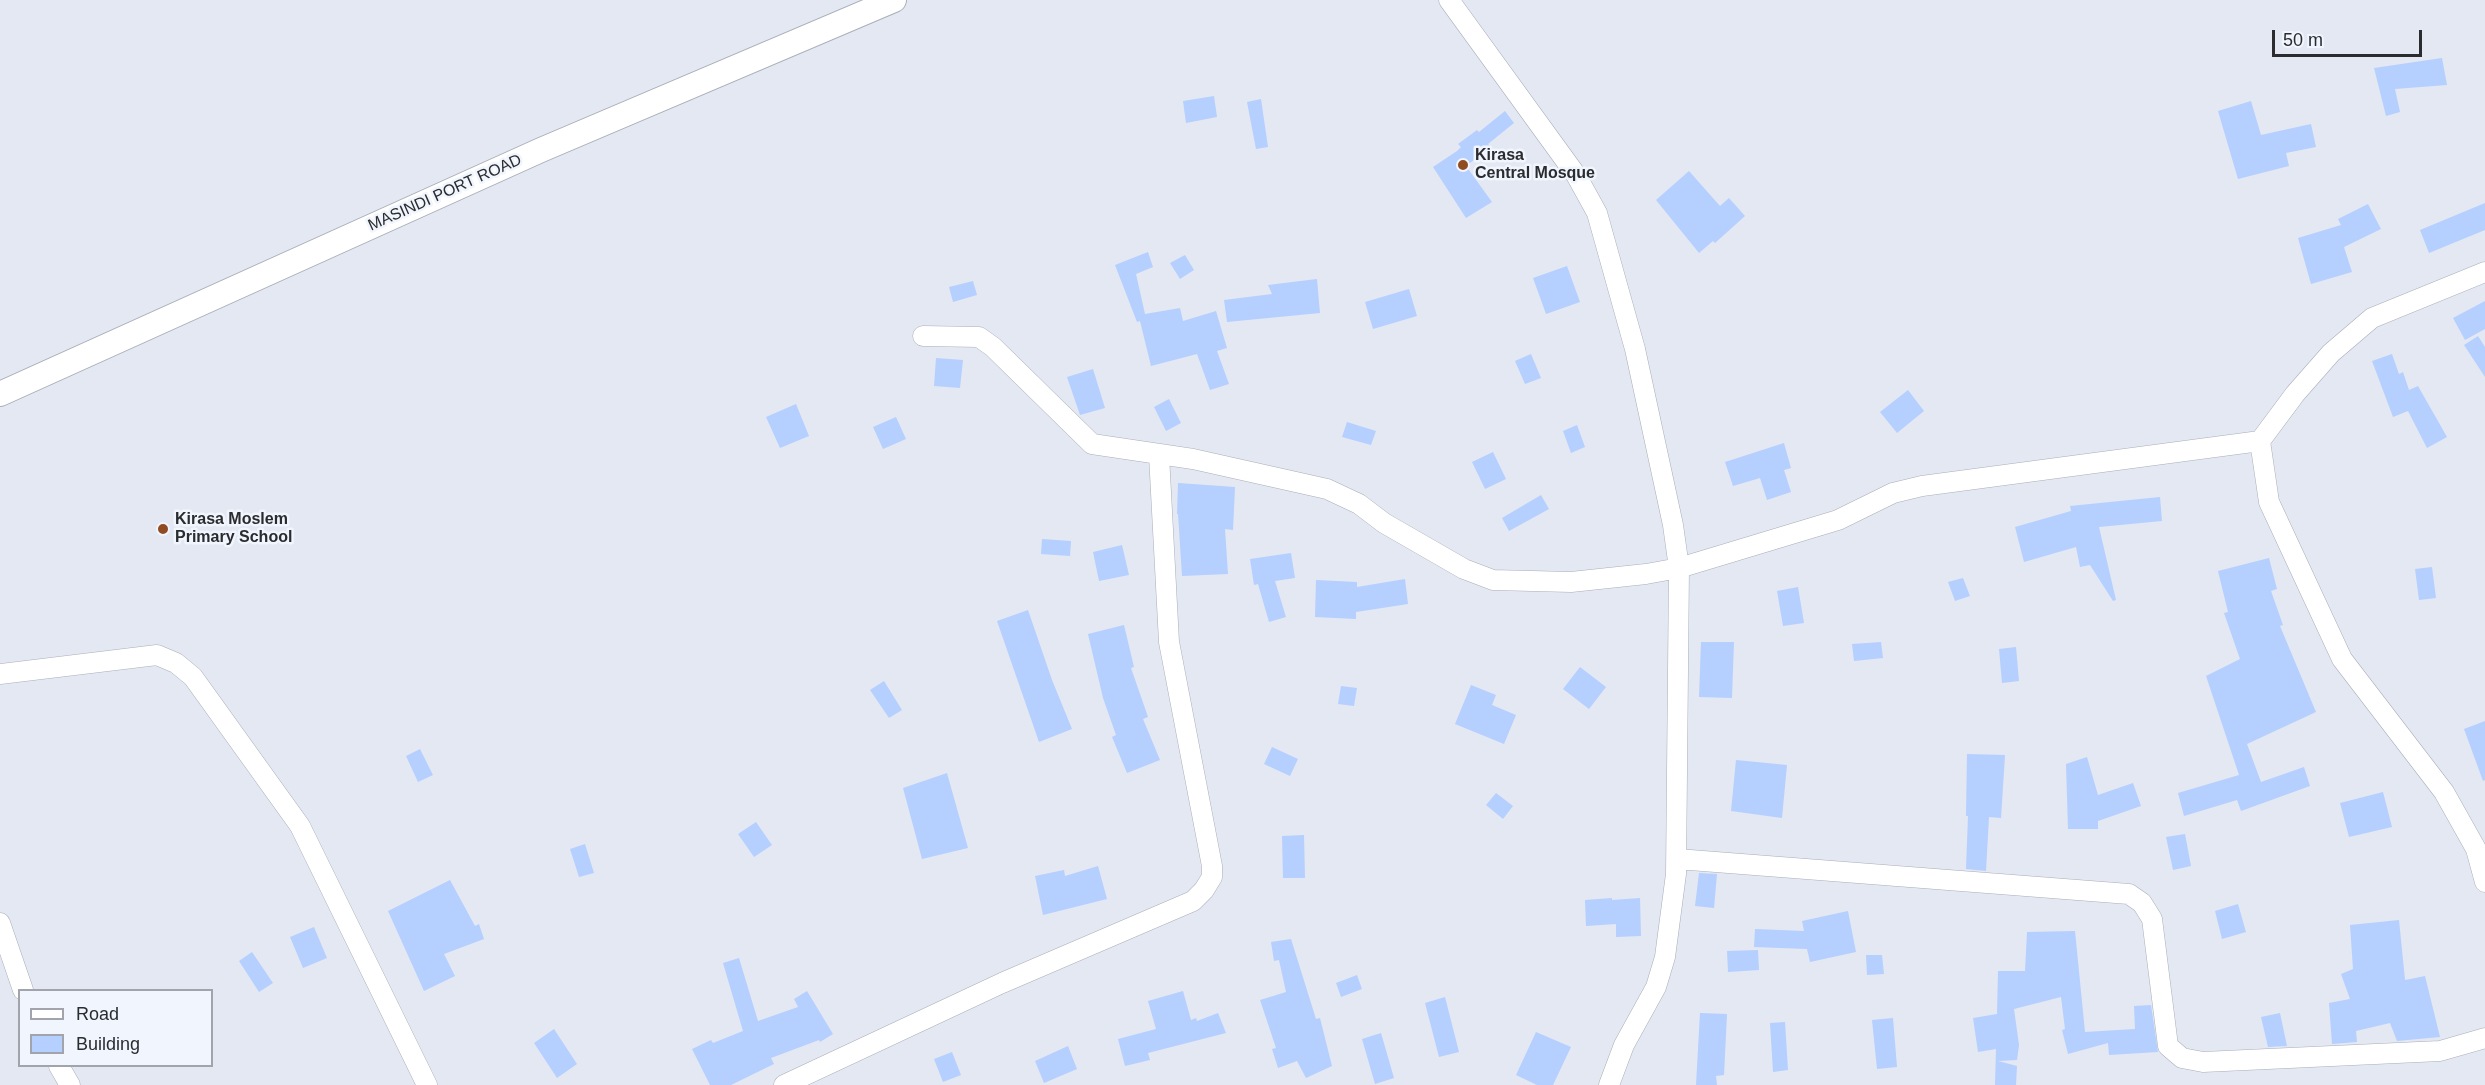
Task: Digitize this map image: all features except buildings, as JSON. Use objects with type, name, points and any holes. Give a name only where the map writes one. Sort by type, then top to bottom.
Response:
[{"type":"main road","name":"MASINDI PORT ROAD","points":[[0,394],[541,150],[894,0]]},
{"type":"street","points":[[1449,0],[1576,175],[1597,213],[1640,371],[1665,481],[1679,568],[1677,859],[1665,957],[1656,987],[1624,1045],[1609,1085]]},
{"type":"street","points":[[923,336],[979,337],[1092,444],[1204,462],[1327,489],[1359,504],[1384,523],[1464,569],[1493,580],[1571,582],[1679,568],[1838,520],[1893,494],[1922,486],[2260,441],[2331,353],[2372,318],[2485,272]]},
{"type":"street","points":[[2260,441],[2269,502],[2342,659],[2444,792],[2476,849],[2485,882]]},
{"type":"street","points":[[784,1085],[1002,983],[1193,901],[1212,877],[1212,866],[1169,642],[1159,454]]},
{"type":"street","points":[[0,675],[157,655],[176,663],[193,677],[300,826],[427,1085]]},
{"type":"street","points":[[1677,859],[2129,894],[2142,903],[2152,919],[2168,1046],[2182,1058],[2203,1062],[2440,1051],[2485,1038]]},
{"type":"street","points":[[0,923],[23,989]]},
{"type":"street","points":[[60,1067],[70,1085]]},
{"type":"place","name":"Kirasa Central Mosque","points":[[1463,165]]},
{"type":"place","name":"Kirasa Moslem Primary School","points":[[163,529]]}]
